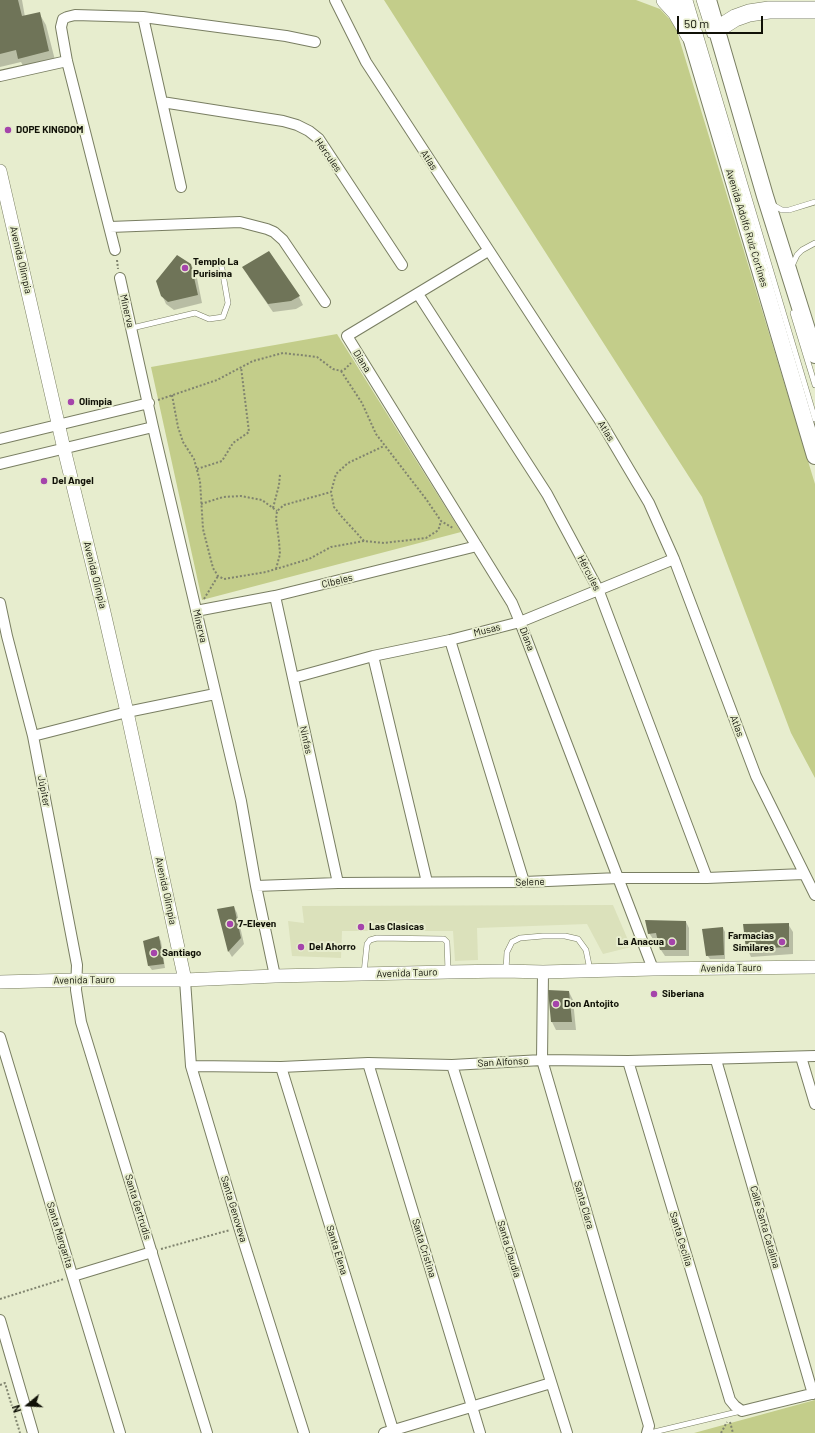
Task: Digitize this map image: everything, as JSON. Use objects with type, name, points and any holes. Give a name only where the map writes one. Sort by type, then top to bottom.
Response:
[{"type":"highway","points":[[665,0],[676,12],[690,36]]},
{"type":"highway","points":[[713,34],[731,20],[749,13],[770,10],[815,10]]},
{"type":"main road","name":"Avenida Adolfo Ruíz Cortines","points":[[680,0],[815,456]]},
{"type":"main road","points":[[708,0],[713,34],[815,354]]},
{"type":"street","name":"Atlas","points":[[335,0],[366,62],[604,427],[649,504],[674,559],[756,776],[815,895]]},
{"type":"street","points":[[115,250],[67,61],[61,27],[64,19],[71,15],[143,17],[286,36],[315,42]]},
{"type":"street","points":[[143,17],[181,186]]},
{"type":"street","points":[[0,76],[67,61]]},
{"type":"street","name":"Hércules","points":[[162,102],[283,121],[297,125],[309,131],[319,139],[402,265]]},
{"type":"street","name":"Avenida Olimpia","points":[[0,171],[127,712],[185,980]]},
{"type":"street","points":[[110,227],[240,222],[267,229],[274,232],[283,240],[325,302]]},
{"type":"street","points":[[418,294],[488,251]]},
{"type":"street","name":"Minerva","points":[[120,278],[149,403],[153,427],[241,801],[256,886],[275,976]]},
{"type":"street","name":"Hércules","points":[[418,294],[547,494],[598,589],[707,878]]},
{"type":"street","name":"Diana","points":[[418,294],[347,336],[512,604],[653,969]]},
{"type":"street","points":[[0,439],[149,403]]},
{"type":"street","points":[[0,464],[153,427]]},
{"type":"street","name":"Cibeles","points":[[196,611],[275,596],[477,546]]},
{"type":"street","name":"Musas","points":[[293,678],[373,656],[450,640],[520,622],[674,559]]},
{"type":"street","name":"Ninfas","points":[[275,596],[338,883]]},
{"type":"street","name":"Júpiter","points":[[0,603],[3,636],[33,736],[77,965],[76,980]]},
{"type":"street","points":[[450,640],[524,882]]},
{"type":"street","points":[[373,656],[427,882]]},
{"type":"street","points":[[33,736],[127,712],[215,694]]},
{"type":"street","name":"Selene","points":[[256,886],[338,883],[524,882],[619,878],[707,878],[804,874]]},
{"type":"street","name":"Avenida Tauro","points":[[0,982],[185,980],[275,976],[448,972],[543,972],[815,967]]},
{"type":"street","name":"Santa Clara","points":[[543,972],[542,1060],[649,1426],[647,1433]]},
{"type":"street","name":"Santa Gertrudis","points":[[76,980],[78,1005],[82,1022],[207,1433]]},
{"type":"street","name":"Santa Genoveva","points":[[185,980],[191,1066],[239,1227],[304,1433]]},
{"type":"street","name":"Santa Margarita","points":[[0,1037],[120,1433]]},
{"type":"street","name":"San Alfonso","points":[[191,1066],[281,1067],[368,1063],[452,1065],[542,1060],[716,1060],[815,1056]]},
{"type":"street","points":[[801,1057],[815,1104]]},
{"type":"street","name":"Calle Santa Catalina","points":[[716,1060],[814,1394]]},
{"type":"street","name":"Santa Cecilia","points":[[628,1061],[730,1400],[742,1411]]},
{"type":"street","name":"Santa Cristina","points":[[368,1063],[480,1433]]},
{"type":"street","name":"Santa Claudia","points":[[452,1065],[567,1433]]},
{"type":"street","name":"Santa Elena","points":[[281,1067],[390,1432]]},
{"type":"street","points":[[73,1276],[152,1252]]},
{"type":"street","points":[[0,1320],[34,1433]]},
{"type":"street","points":[[390,1432],[551,1383]]},
{"type":"street","points":[[742,1411],[814,1394]]},
{"type":"lane","points":[[690,0],[815,419]]},
{"type":"lane","points":[[699,0],[713,34]]},
{"type":"lane","points":[[765,196],[774,206],[782,210],[796,209],[815,202]]},
{"type":"lane","points":[[790,277],[792,263],[797,255],[802,250],[815,243]]},
{"type":"lane","points":[[132,328],[195,313],[209,319],[223,317],[228,303],[221,263]]},
{"type":"lane","points":[[792,309],[815,384]]},
{"type":"lane","points":[[505,971],[508,952],[512,942],[520,938],[543,936],[565,936],[578,939],[586,950],[590,970]]},
{"type":"lane","points":[[363,974],[367,944],[370,940],[377,938],[444,939],[447,942],[448,972]]},
{"type":"lane","points":[[650,1433],[742,1411]]},
{"type":"path","points":[[115,250],[120,278]]},
{"type":"path","points":[[149,403],[218,380],[253,361],[283,354],[317,357],[333,369],[341,371],[362,403],[376,434],[384,446],[426,498],[441,522],[458,532]]},
{"type":"path","points":[[341,371],[345,369],[358,355]]},
{"type":"path","points":[[197,469],[222,461],[233,443],[248,432],[241,367]]},
{"type":"path","points":[[172,395],[178,427],[183,442],[194,459],[200,481],[203,529],[213,568],[218,576],[224,579],[266,572],[309,559],[331,547],[364,541],[384,543],[426,538],[437,531],[441,522]]},
{"type":"path","points":[[364,541],[334,507],[331,492],[336,474],[348,463],[384,446]]},
{"type":"path","points":[[273,508],[279,485],[280,474]]},
{"type":"path","points":[[276,569],[280,554],[276,519],[277,511],[284,505],[331,492]]},
{"type":"path","points":[[201,504],[223,497],[241,496],[262,500],[277,511]]},
{"type":"path","points":[[196,611],[218,576]]},
{"type":"path","points":[[152,1252],[239,1227]]},
{"type":"path","points":[[0,1299],[73,1276]]},
{"type":"path","points":[[0,1385],[5,1383],[20,1433]]},
{"type":"shaded area","points":[[613,905],[631,947],[603,954],[587,924],[477,928],[478,960],[455,961],[453,931],[342,931],[341,958],[292,956],[288,921],[304,923],[302,906]]},
{"type":"green space","points":[[384,0],[636,0],[660,9],[675,25],[815,484],[815,778],[791,733],[702,497]]},
{"type":"green space","points":[[337,334],[461,532],[202,600],[151,367]]},
{"type":"green space","points":[[815,1400],[815,1433],[694,1433]]},
{"type":"building","points":[[0,0],[18,0],[22,16],[40,12],[49,51],[18,59],[16,50],[0,54]]},
{"type":"building","points":[[269,251],[300,296],[291,301],[268,304],[242,267]]},
{"type":"building","points":[[177,255],[191,264],[198,295],[168,302],[161,296],[156,281]]},
{"type":"building","name":"7-Eleven","points":[[234,906],[241,938],[228,952],[217,909]]},
{"type":"building","name":"La Anacua","points":[[645,920],[686,921],[686,950],[660,950],[656,933],[648,934]]},
{"type":"building","points":[[789,923],[789,947],[746,949],[743,924]]},
{"type":"building","points":[[723,927],[724,955],[706,956],[702,929]]},
{"type":"building","name":"Santiago","points":[[159,936],[164,964],[148,966],[143,941]]},
{"type":"building","points":[[548,990],[569,991],[572,1022],[551,1022]]},
{"type":"place","name":"DOPE KINGDOM","points":[[8,130]]},
{"type":"place","name":"Templo La Purisima","points":[[185,268]]},
{"type":"place","name":"Olimpia","points":[[71,402]]},
{"type":"place","name":"Del Angel","points":[[44,481]]},
{"type":"place","name":"7-Eleven","points":[[230,924]]},
{"type":"place","name":"Las Clasicas","points":[[361,927]]},
{"type":"place","name":"La Anacua","points":[[672,942]]},
{"type":"place","name":"Farmacias Similares","points":[[782,942]]},
{"type":"place","name":"Del Ahorro","points":[[301,947]]},
{"type":"place","name":"Santiago","points":[[154,953]]},
{"type":"place","name":"Siberiana","points":[[654,994]]},
{"type":"place","name":"Don Antojito","points":[[556,1004]]}]
